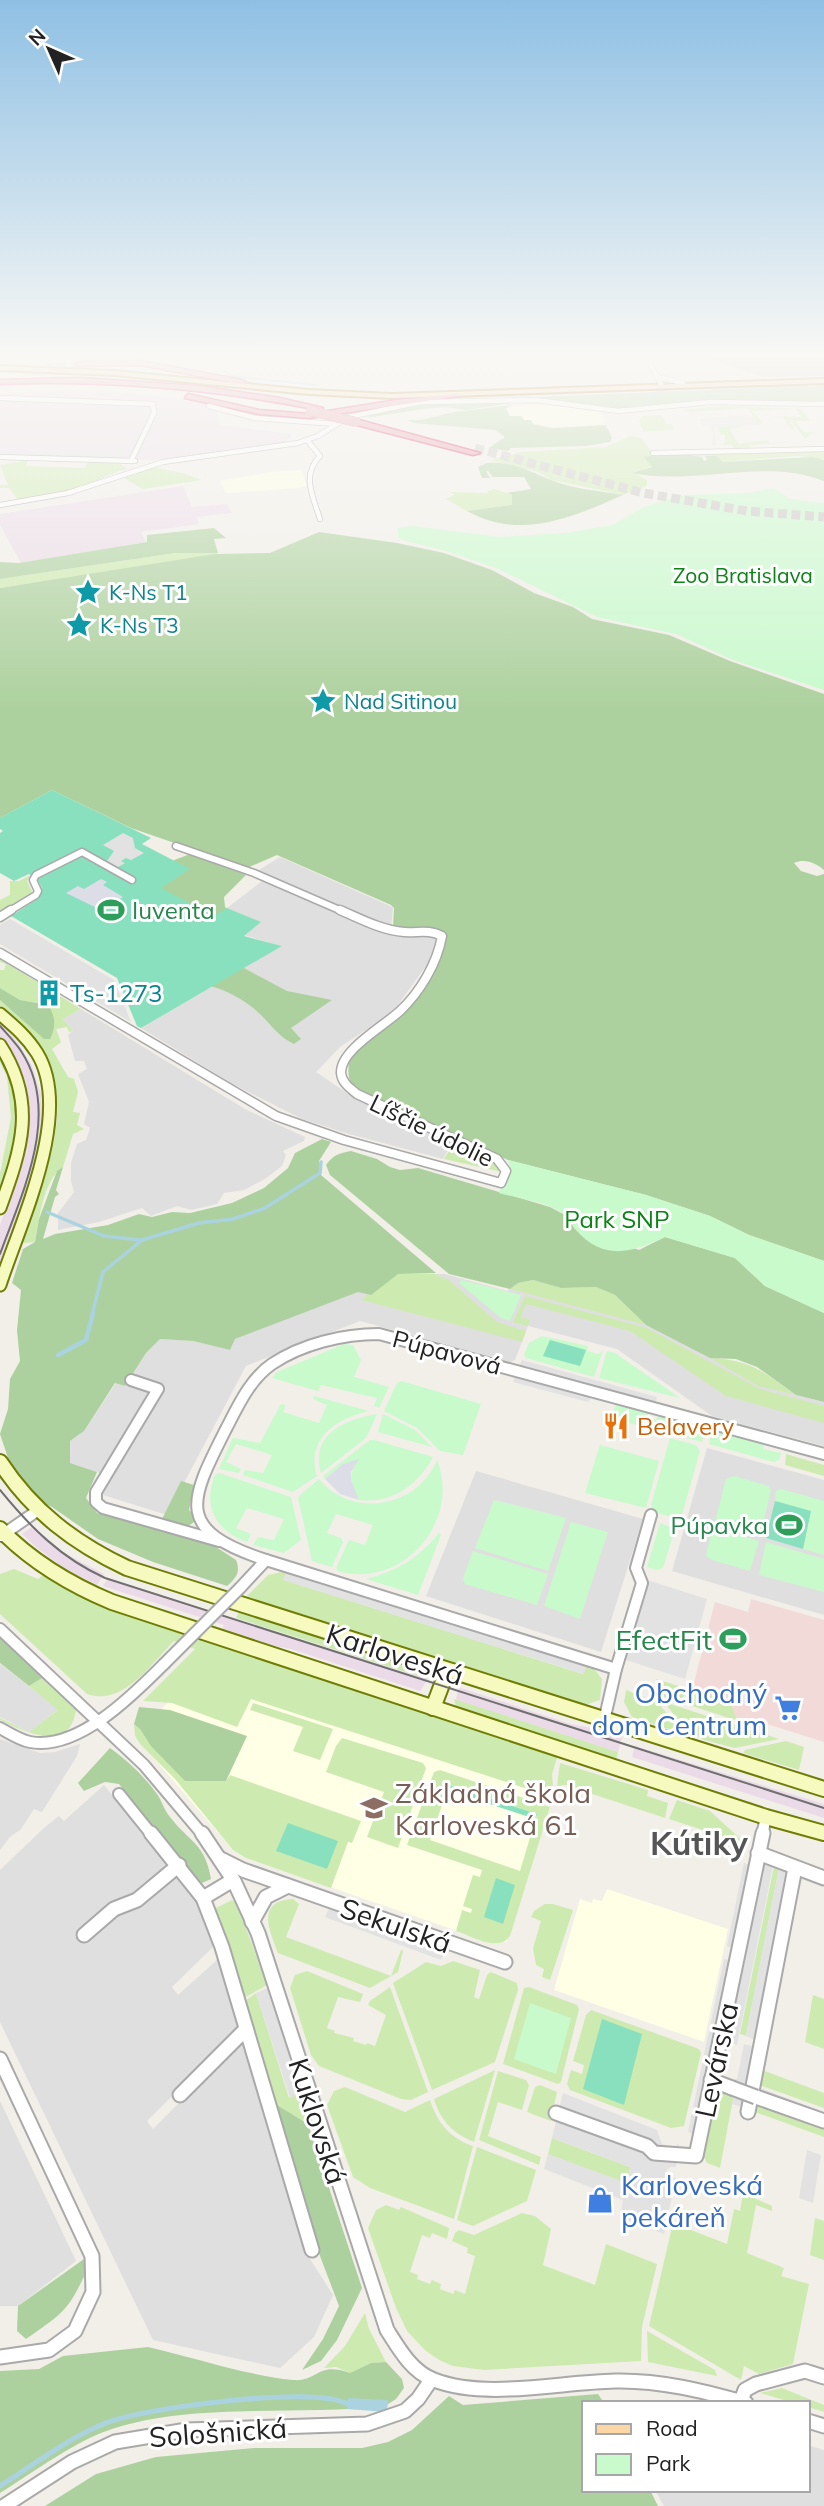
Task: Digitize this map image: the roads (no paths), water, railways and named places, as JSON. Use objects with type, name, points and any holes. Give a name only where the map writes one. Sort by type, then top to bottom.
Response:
[{"type":"main road","points":[[0,1014],[25,1036],[40,1058],[49,1081],[52,1111],[42,1162],[0,1285]]},
{"type":"main road","points":[[0,1045],[18,1075],[24,1114],[20,1146],[0,1208]]},
{"type":"main road","name":"Karloveská","points":[[0,1462],[37,1511],[84,1547],[127,1568],[824,1789]]},
{"type":"main road","name":"Karloveská","points":[[1,1533],[57,1576],[112,1602],[766,1817],[824,1833]]},
{"type":"main road","points":[[433,1708],[447,1671]]},
{"type":"street","points":[[0,505],[68,493],[120,475]]},
{"type":"street","points":[[307,475],[320,519]]},
{"type":"street","name":"Líščie údolie","points":[[0,953],[276,1116],[344,1140],[501,1183],[506,1171],[497,1159],[352,1091],[342,1077],[344,1063],[352,1049],[392,1019],[410,1000],[432,964],[442,936],[433,931],[404,932],[384,929],[254,873],[176,846]]},
{"type":"street","points":[[0,917],[36,895],[38,891],[33,880],[36,875],[82,852],[132,880]]},
{"type":"street","name":"Púpavová","points":[[198,1515],[196,1499],[199,1481],[257,1378],[279,1361],[352,1334],[388,1336],[824,1454]]},
{"type":"street","points":[[131,1380],[158,1389],[96,1492],[95,1499],[103,1508],[220,1541],[266,1560],[616,1669]]},
{"type":"street","points":[[1,1533],[37,1511]]},
{"type":"street","points":[[182,1531],[195,1526],[198,1515]]},
{"type":"street","points":[[198,1515],[220,1541]]},
{"type":"street","points":[[604,1721],[616,1669],[642,1583],[636,1568],[651,1516]]},
{"type":"street","points":[[0,1728],[30,1742],[47,1742],[98,1721],[129,1699],[266,1560]]},
{"type":"street","name":"Kuklovská","points":[[0,1629],[174,1797],[221,1859],[233,1880],[252,1922],[387,2330],[407,2359],[432,2380],[464,2388],[646,2382],[674,2385],[739,2401]]},
{"type":"street","points":[[119,1794],[204,1898],[312,2250]]},
{"type":"street","name":"Levárska","points":[[556,2113],[647,2146],[654,2153],[696,2156],[766,1817]]},
{"type":"street","points":[[758,1853],[824,1878]]},
{"type":"street","name":"Sekulská","points":[[221,1859],[243,1870],[505,1962]]},
{"type":"street","points":[[84,1935],[114,1909],[137,1900],[179,1865]]},
{"type":"street","name":"Levárska","points":[[748,2112],[795,1868]]},
{"type":"street","points":[[204,1898],[233,1880]]},
{"type":"street","points":[[252,1922],[265,1897],[288,1886]]},
{"type":"street","points":[[180,2095],[246,2029]]},
{"type":"street","points":[[0,2059],[92,2256],[93,2292],[75,2331],[50,2350],[0,2357]]},
{"type":"street","points":[[711,2080],[824,2121]]},
{"type":"street","name":"Kuklovská","points":[[743,2401],[746,2390],[756,2384],[805,2371],[824,2377]]},
{"type":"street","name":"Sološnická","points":[[4,2506],[112,2443],[183,2431],[363,2425],[399,2414],[421,2399],[432,2380]]},
{"type":"water","points":[[348,2398],[388,2400],[387,2412],[347,2409]]},
{"type":"waterway","points":[[92,1315],[103,1272],[142,1240],[199,1223],[233,1219],[265,1208],[320,1173],[321,1162]]},
{"type":"waterway","points":[[47,1212],[104,1236],[140,1240]]},
{"type":"waterway","points":[[58,1355],[86,1340],[93,1313]]},
{"type":"waterway","points":[[0,2486],[78,2436],[126,2417],[191,2405],[267,2398],[329,2399],[347,2404]]},
{"type":"tunnel","points":[[576,475],[643,493],[747,511],[824,517]]},
{"type":"tram line","points":[[0,1026],[21,1051],[33,1075],[38,1100],[34,1153],[0,1254]]},
{"type":"tram line","points":[[0,1490],[23,1517],[60,1551],[105,1578],[824,1808]]},
{"type":"place","name":"K-Ns T1","points":[[88,592]]},
{"type":"place","name":"K-Ns T3","points":[[79,625]]},
{"type":"place","name":"Nad Sitinou","points":[[323,701]]},
{"type":"place","name":"Iuventa","points":[[111,910]]},
{"type":"place","name":"Ts-1273","points":[[49,993]]},
{"type":"place","name":"Belavery","points":[[616,1426]]},
{"type":"place","name":"Púpavka","points":[[789,1525]]},
{"type":"place","name":"EfectFit","points":[[733,1639]]},
{"type":"place","name":"Obchodný dom Centrum","points":[[788,1708]]},
{"type":"place","name":"Základná škola Karloveská 61","points":[[374,1808]]},
{"type":"place","name":"Karloveská pekáreň","points":[[600,2200]]},
{"type":"district","name":"Kútiky","points":[[699,1842]]},
{"type":"park label","name":"Zoo Bratislava","points":[[743,575]]},
{"type":"park label","name":"Park SNP","points":[[617,1219]]}]
